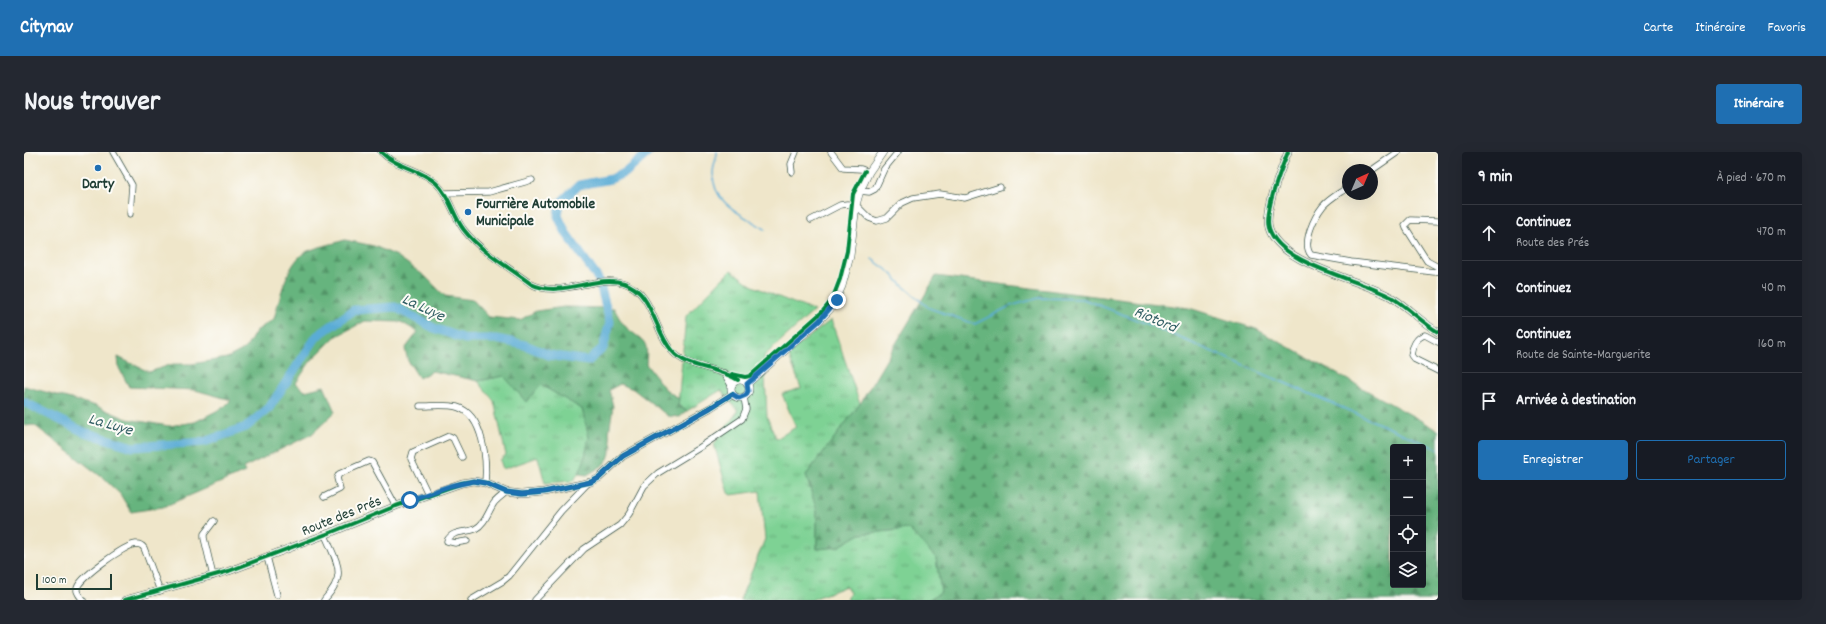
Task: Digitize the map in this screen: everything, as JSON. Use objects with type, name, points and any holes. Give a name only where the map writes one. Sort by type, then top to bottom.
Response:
[{"type":"street","points":[[112,152],[132,185],[130,214]]},
{"type":"street","points":[[381,152],[394,163],[425,174],[436,183],[446,196],[460,224],[477,244],[531,284],[551,290],[610,281],[623,282],[630,285],[643,296],[668,346],[678,357],[686,362],[722,372],[738,380],[744,381],[747,384],[748,391],[744,397],[746,409],[742,419],[700,448],[658,473],[644,486],[629,514],[620,525],[584,549],[535,600]]},
{"type":"street","points":[[792,172],[791,164],[796,152]]},
{"type":"street","points":[[831,152],[843,168],[861,169],[869,172]]},
{"type":"street","points":[[747,384],[819,321],[833,306],[842,286],[850,256],[856,205],[860,191],[869,172],[883,152]]},
{"type":"street","points":[[860,191],[869,192],[875,189],[884,170],[898,152]]},
{"type":"street","points":[[1288,152],[1267,212],[1269,228],[1275,239],[1286,250],[1301,260],[1390,297],[1438,332]]},
{"type":"street","points":[[1378,166],[1398,152]]},
{"type":"street","points":[[446,196],[489,192],[532,180]]},
{"type":"street","points":[[810,220],[840,205],[847,204],[856,205],[869,218],[878,221],[887,218],[902,203],[913,198],[940,194],[965,198],[1000,187]]},
{"type":"street","points":[[1342,192],[1324,205],[1317,216],[1309,234],[1307,244],[1308,251],[1311,255],[1351,262],[1434,272],[1438,271]]},
{"type":"street","points":[[1438,221],[1410,220],[1405,225],[1424,257],[1438,267]]},
{"type":"street","points":[[1438,342],[1425,335],[1420,336],[1414,344],[1411,355],[1414,359],[1438,371]]},
{"type":"street","points":[[722,372],[726,375],[731,385],[732,394],[739,398],[744,397]]},
{"type":"street","points":[[731,385],[738,380]]},
{"type":"street","name":"Route des Prés","points":[[126,600],[212,576],[267,557],[396,506],[462,483],[474,481],[485,483],[506,492],[522,494],[544,492],[588,483],[599,478],[623,456],[710,408],[732,394]]},
{"type":"street","points":[[420,406],[452,406],[459,408],[470,415],[480,432],[486,475],[485,483]]},
{"type":"street","points":[[428,494],[411,459],[413,452],[449,436],[453,438],[462,457]]},
{"type":"street","points":[[324,497],[340,489],[337,478],[339,474],[369,461],[372,462],[396,506]]},
{"type":"street","points":[[471,600],[509,576],[561,511],[588,483]]},
{"type":"street","points":[[467,541],[455,543],[447,540],[454,534],[470,531],[480,525],[495,502],[506,492]]},
{"type":"street","points":[[212,576],[204,534],[214,521]]},
{"type":"street","points":[[324,600],[334,589],[339,576],[336,562],[325,535]]},
{"type":"street","points":[[83,600],[76,588],[81,581],[107,559],[134,544],[142,545],[144,548],[160,591]]},
{"type":"street","points":[[267,557],[277,595]]},
{"type":"green space","points":[[345,240],[374,246],[397,256],[426,277],[445,296],[473,300],[489,317],[520,320],[536,311],[564,307],[614,308],[624,325],[645,344],[647,355],[646,364],[664,388],[679,399],[678,406],[687,411],[680,417],[668,416],[633,389],[620,384],[609,390],[613,406],[609,433],[612,447],[608,459],[602,466],[587,475],[579,474],[584,461],[589,437],[582,409],[541,385],[526,402],[504,376],[478,381],[432,371],[419,378],[408,361],[405,349],[418,332],[401,322],[365,321],[335,337],[310,362],[296,383],[305,391],[324,386],[335,412],[312,434],[243,468],[245,472],[163,507],[131,512],[120,494],[103,478],[34,425],[24,426],[24,386],[96,406],[127,419],[169,426],[195,422],[224,407],[231,400],[195,390],[129,387],[119,368],[118,357],[149,372],[173,364],[192,364],[227,358],[246,348],[256,331],[274,319],[285,280],[295,262],[301,256],[313,249]]},
{"type":"green space","points":[[731,270],[751,285],[814,311],[764,356],[767,417],[776,439],[796,427],[782,394],[801,388],[788,353],[831,320],[860,404],[806,475],[817,511],[817,549],[838,547],[860,534],[909,529],[936,558],[941,592],[928,600],[847,600],[850,593],[846,586],[811,600],[740,600],[765,539],[760,491],[731,495],[728,493],[714,444],[738,411],[721,390],[687,411],[678,405],[686,316]]},
{"type":"green space","points":[[936,276],[1189,308],[1256,329],[1438,430],[1438,600],[928,600],[941,592],[936,558],[909,529],[860,534],[838,547],[817,549],[817,511],[806,475],[860,404]]},
{"type":"green space","points":[[504,376],[541,385],[582,409],[589,434],[589,442],[585,460],[573,481],[545,483],[538,457],[503,469],[500,460],[506,455],[494,401],[478,381]]},
{"type":"waterway","name":"La Luye","points":[[24,402],[84,432],[133,447],[204,442],[246,427],[269,408],[317,336],[354,310],[395,307],[434,328],[465,339],[496,339],[525,345],[549,355],[588,361],[603,348],[610,322],[599,280],[566,233],[558,216],[560,203],[579,185],[611,179],[626,172],[649,152]]},
{"type":"waterway","points":[[717,152],[713,173],[714,184],[718,193],[723,201],[730,207],[765,229]]},
{"type":"waterway","name":"Riotord","points":[[872,259],[891,273],[902,285],[929,308],[975,324],[1010,306],[1039,298],[1083,299],[1150,325],[1438,449]]},
{"type":"cycle path","points":[[381,152],[394,161],[422,174],[436,183],[445,194],[460,224],[471,238],[487,252],[531,284],[542,288],[554,289],[601,281],[624,283],[634,288],[647,303],[666,343],[678,357],[694,364],[729,375],[738,380]]},
{"type":"cycle path","points":[[1288,152],[1274,190],[1269,211],[1269,228],[1276,241],[1288,252],[1322,270],[1377,290],[1391,297],[1438,332]]},
{"type":"cycle path","points":[[732,374],[745,377],[750,376],[822,312],[832,300],[840,279],[847,251],[853,194],[865,171]]},
{"type":"cycle path","points":[[125,600],[229,571],[396,506],[462,483],[474,481],[485,483],[506,492],[522,494],[544,492],[591,482],[599,478],[623,456],[710,408],[732,394]]},
{"type":"place","name":"Darty","points":[[98,168]]},
{"type":"place","name":"Fourrière Automobile Municipale","points":[[468,212]]},
{"type":"route","points":[[410,500],[450,486],[474,481],[485,483],[512,494],[544,492],[595,481],[623,456],[710,408],[732,394],[739,398],[744,397],[748,391],[747,384],[819,321],[837,300]]}]
